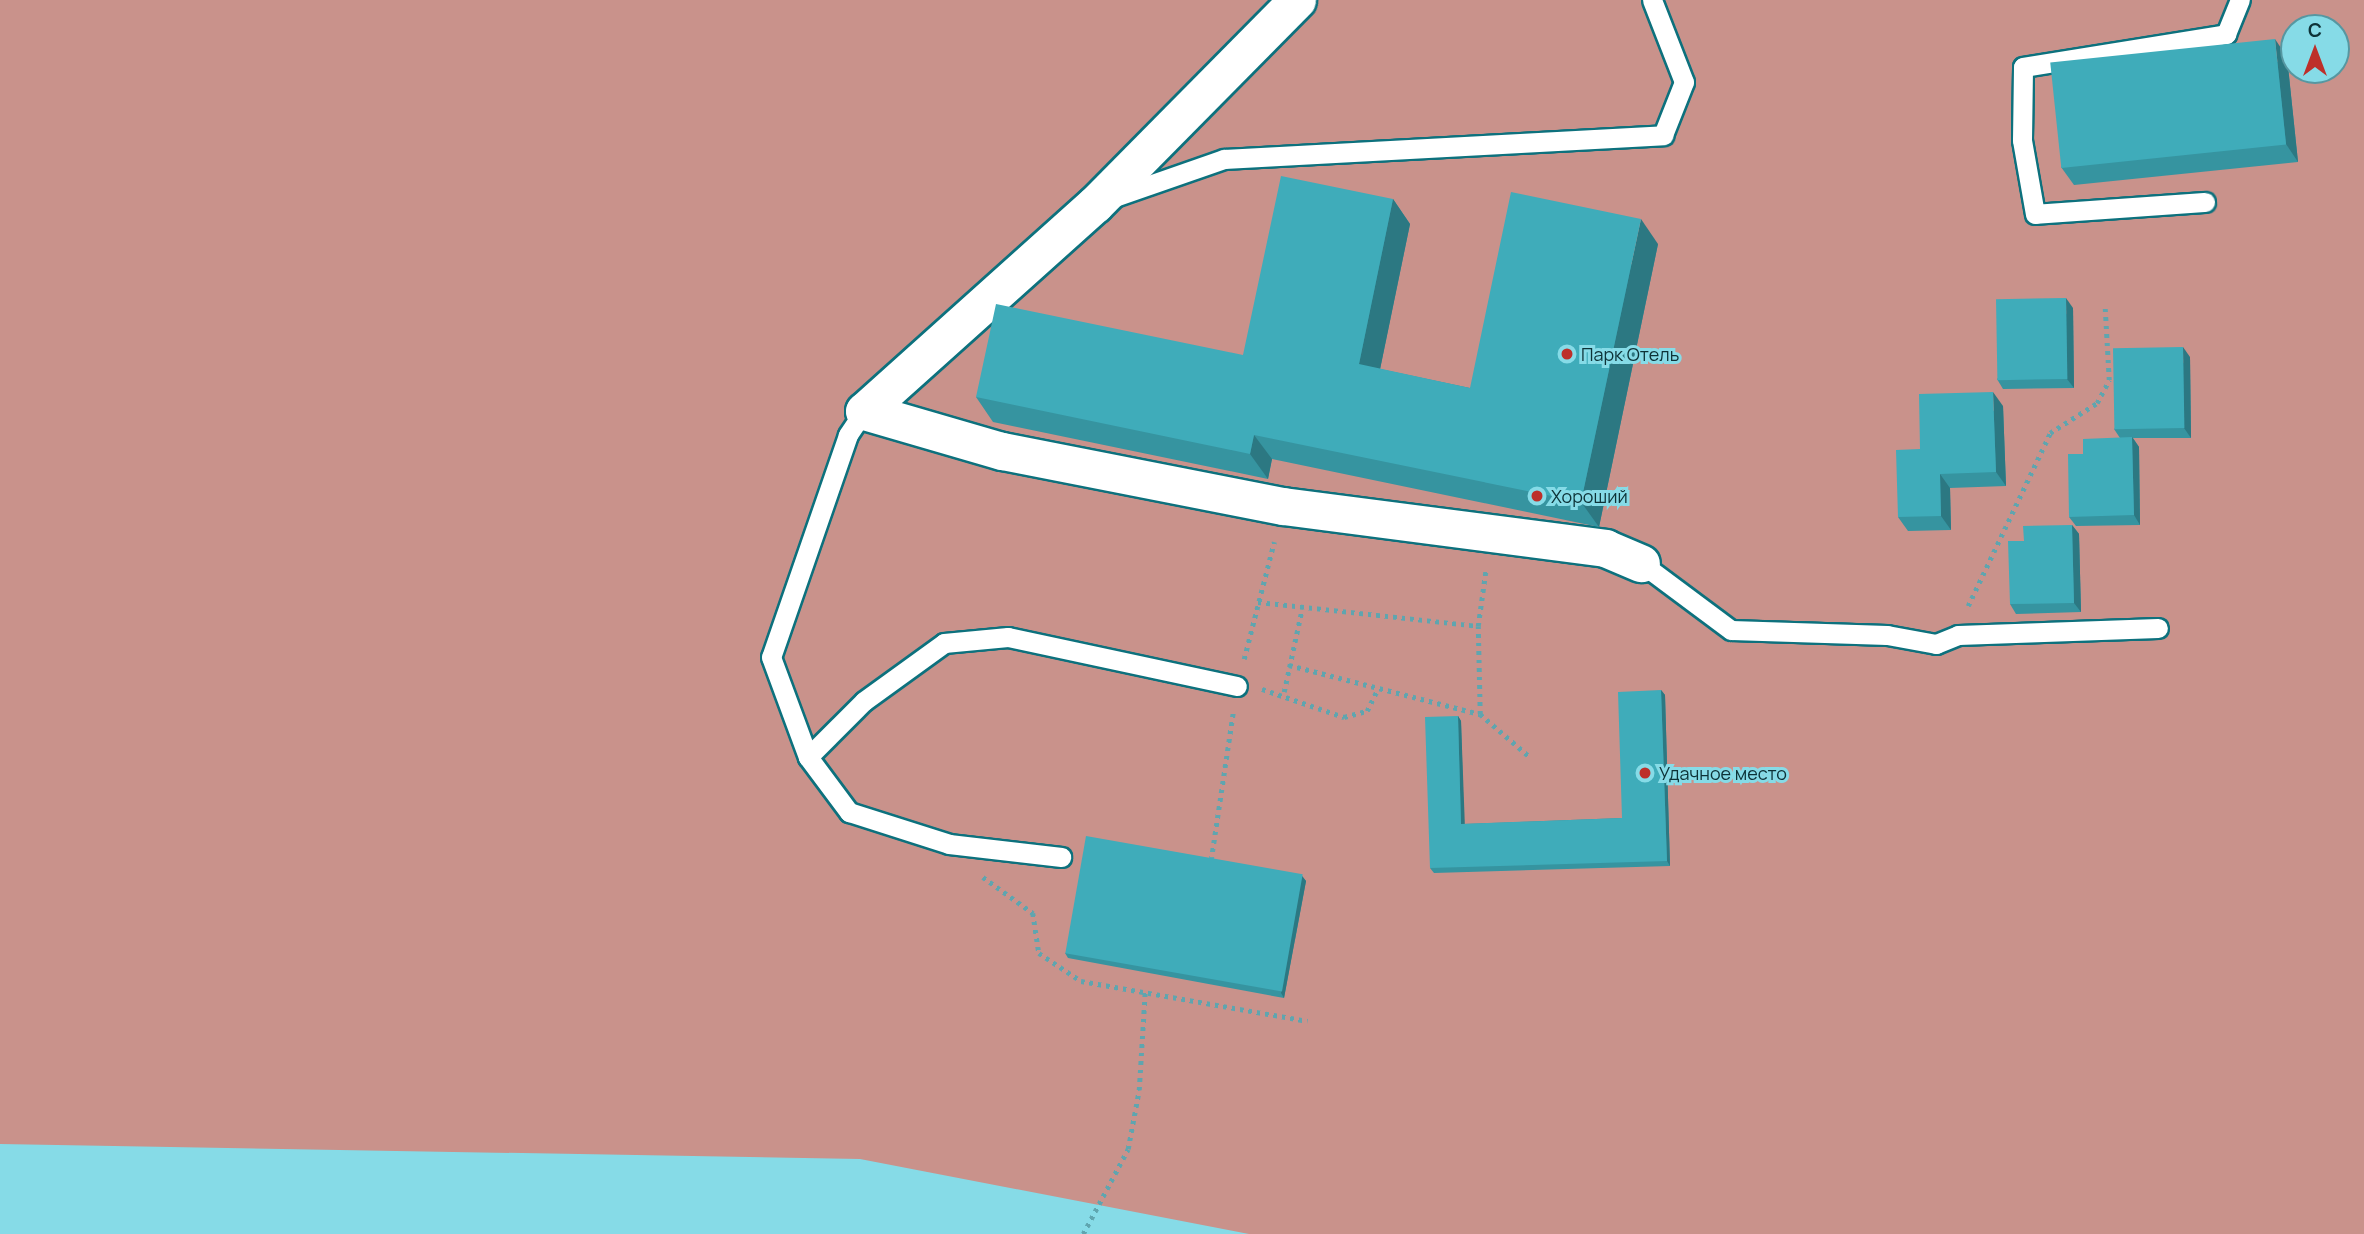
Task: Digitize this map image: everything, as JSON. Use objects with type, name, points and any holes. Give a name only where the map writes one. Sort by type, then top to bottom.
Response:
[{"type":"street","points":[[864,411],[1095,204],[1297,0]]},
{"type":"street","points":[[864,411],[1002,451],[1283,506],[1491,536],[1605,548],[1641,563]]},
{"type":"lane","points":[[1095,204],[1224,159],[1663,135],[1684,82],[1652,0]]},
{"type":"lane","points":[[2205,202],[2035,215],[2022,140],[2023,67],[2226,34],[2240,0]]},
{"type":"lane","points":[[864,411],[843,448],[771,657],[808,757],[849,812],[949,844],[1061,857]]},
{"type":"lane","points":[[1641,563],[1731,630],[1887,635],[1936,644],[1958,635],[2158,628]]},
{"type":"lane","points":[[808,757],[864,701],[944,643],[1007,637],[1237,686]]},
{"type":"path","points":[[1936,644],[1979,594],[1997,538],[2050,433],[2097,403],[2109,380],[2105,308]]},
{"type":"path","points":[[1211,860],[1237,686],[1283,506]]},
{"type":"path","points":[[1480,714],[1478,626],[1491,536]]},
{"type":"path","points":[[1258,602],[1302,609],[1478,626]]},
{"type":"path","points":[[1302,609],[1284,692],[1344,717],[1367,711],[1378,688]]},
{"type":"path","points":[[1289,664],[1480,714],[1530,757]]},
{"type":"path","points":[[949,844],[993,887],[1033,913],[1039,953],[1081,981],[1307,1021]]},
{"type":"path","points":[[1083,1234],[1128,1149],[1139,1090],[1145,992]]},
{"type":"shaded area","points":[[0,0],[2364,0],[2364,1234],[1249,1234],[860,1159],[0,1144]]},
{"type":"building","points":[[2275,39],[2286,144],[2061,168],[2050,63]]},
{"type":"building","name":"Парк Отель","points":[[1281,176],[1393,199],[1359,364],[1470,388],[1511,192],[1641,219],[1581,502],[1254,435],[1250,454],[976,397],[996,304],[1243,355]]},
{"type":"building","points":[[2066,298],[2067,379],[1997,380],[1996,299]]},
{"type":"building","points":[[2183,347],[2184,428],[2114,429],[2113,348]]},
{"type":"building","points":[[1993,392],[1996,472],[1940,474],[1941,516],[1898,517],[1896,450],[1920,449],[1919,394]]},
{"type":"building","points":[[2132,437],[2134,515],[2069,517],[2068,454],[2083,454],[2083,439]]},
{"type":"building","points":[[2072,525],[2074,603],[2010,604],[2008,541],[2024,541],[2023,526]]},
{"type":"building","name":"Удачное место","points":[[1661,690],[1667,861],[1430,868],[1425,717],[1458,716],[1461,824],[1622,818],[1618,692]]},
{"type":"building","points":[[1086,836],[1303,874],[1282,991],[1065,953]]},
{"type":"place","name":"Парк Отель","points":[[1567,354]]},
{"type":"place","name":"Хороший","points":[[1537,496]]},
{"type":"place","name":"Удачное место","points":[[1645,773]]}]
